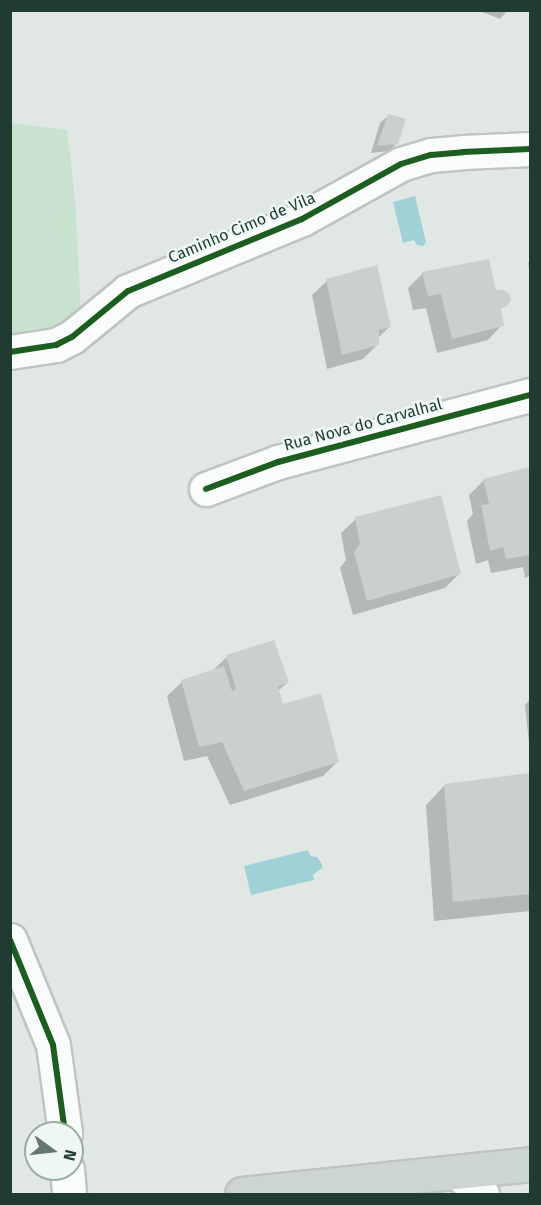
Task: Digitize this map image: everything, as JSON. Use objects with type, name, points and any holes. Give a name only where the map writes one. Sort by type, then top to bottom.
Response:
[{"type":"main road","points":[[243,1194],[531,1164]]},
{"type":"street","name":"Caminho Cimo de Vila","points":[[10,352],[56,345],[72,337],[128,291],[302,219],[400,164],[431,155],[531,149]]},
{"type":"street","name":"Rua Nova do Carvalhal","points":[[206,489],[278,462],[531,395]]},
{"type":"street","points":[[10,940],[53,1045],[63,1121]]},
{"type":"street","points":[[457,1172],[482,1194]]},
{"type":"green space","points":[[11,123],[67,130],[75,198],[81,315],[67,329],[11,345]]},
{"type":"water","points":[[415,196],[426,242],[423,246],[417,245],[414,240],[403,243],[393,202]]},
{"type":"water","points":[[308,850],[311,856],[317,857],[322,864],[322,868],[313,875],[314,880],[251,895],[244,866]]},
{"type":"building","points":[[388,114],[406,119],[398,144],[377,146]]},
{"type":"building","points":[[489,259],[496,290],[504,290],[510,294],[511,300],[508,305],[501,309],[504,326],[452,339],[441,294],[428,296],[422,272]]},
{"type":"building","points":[[377,265],[391,327],[379,330],[379,345],[342,355],[326,279]]},
{"type":"building","points":[[530,467],[530,555],[506,559],[503,547],[490,551],[481,505],[489,504],[483,479]]},
{"type":"building","points":[[441,495],[461,574],[367,601],[354,552],[360,544],[355,517]]},
{"type":"building","points":[[274,640],[289,683],[278,686],[283,704],[321,693],[339,762],[244,791],[222,742],[199,747],[181,680],[224,666],[232,691],[236,689],[226,655]]},
{"type":"building","points":[[530,773],[530,894],[453,902],[444,784]]},
{"type":"cycle path","points":[[10,352],[56,345],[72,337],[128,291],[302,219],[401,164],[431,155],[530,149]]},
{"type":"cycle path","points":[[206,489],[278,462],[530,395]]},
{"type":"cycle path","points":[[10,940],[53,1045],[63,1121]]}]
